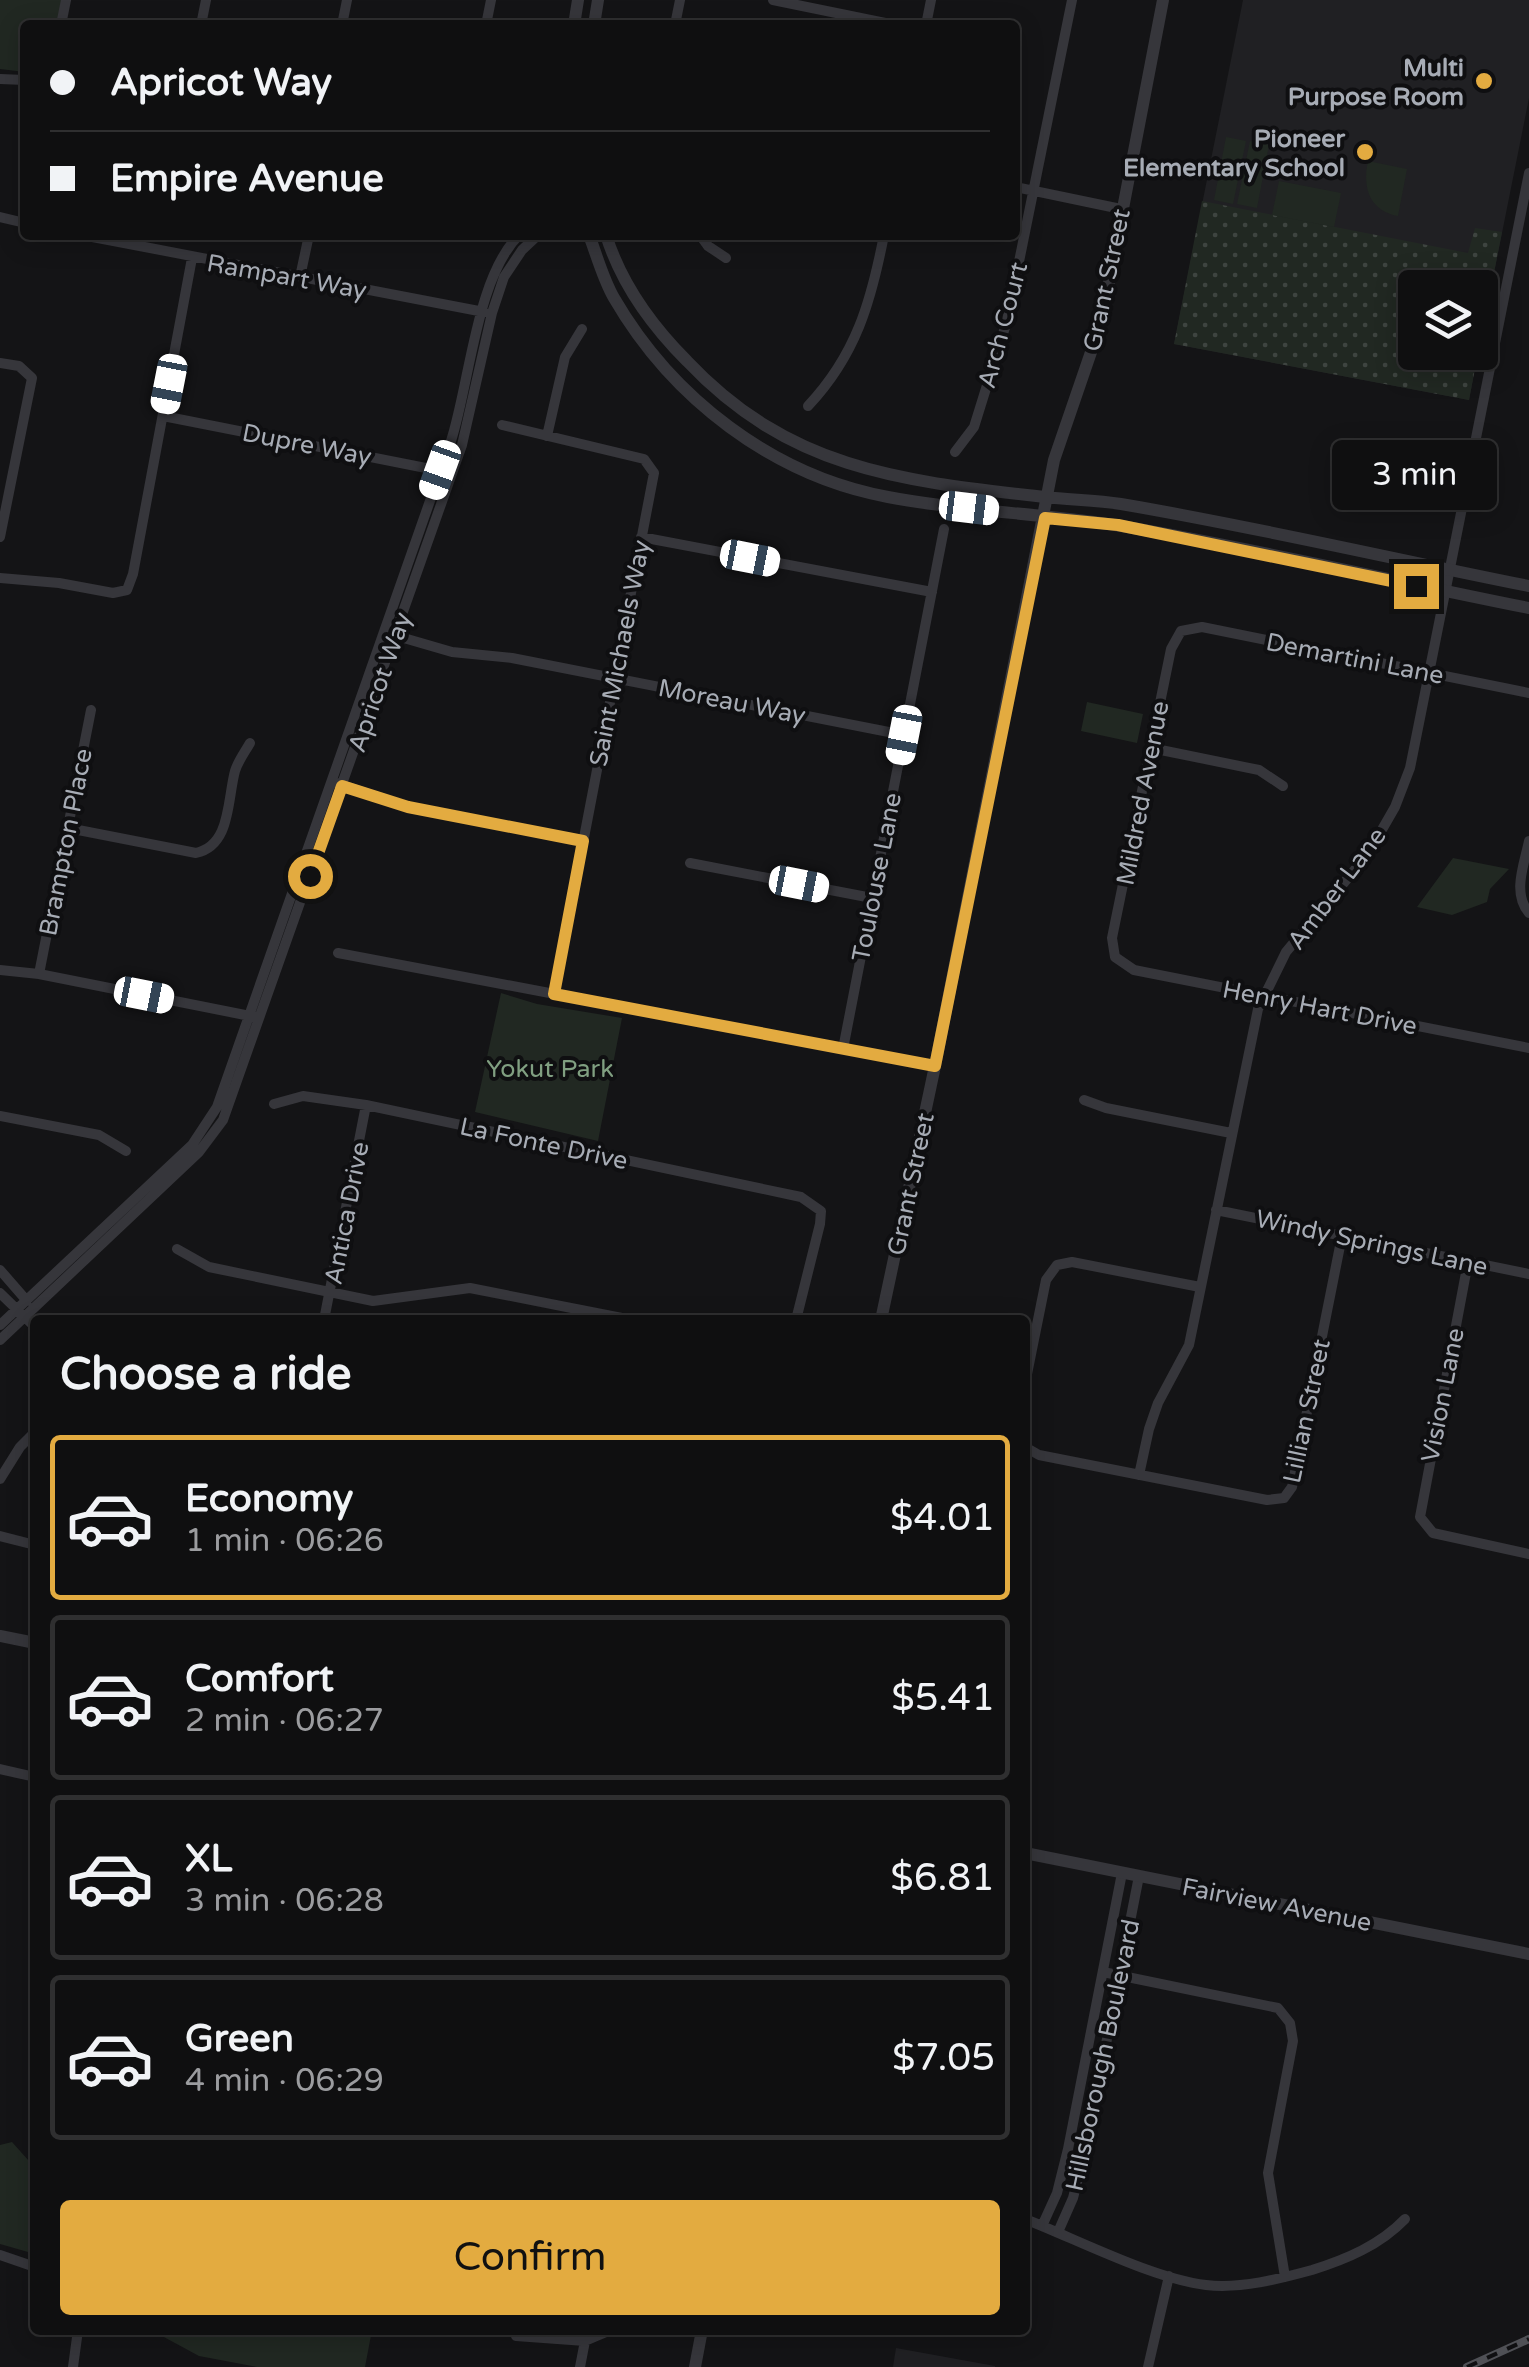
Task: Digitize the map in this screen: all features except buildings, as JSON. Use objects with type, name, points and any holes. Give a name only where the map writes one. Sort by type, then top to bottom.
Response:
[{"type":"street","points":[[774,0],[872,20]]},
{"type":"street","name":"Arch Court","points":[[955,452],[974,427],[1007,320],[1072,0]]},
{"type":"street","name":"Grant Street","points":[[882,1315],[1060,438],[1101,323],[1162,0]]},
{"type":"street","name":"Amber Lane","points":[[1139,1475],[1158,1404],[1189,1344],[1249,1042],[1264,996],[1286,952],[1368,854],[1395,807],[1410,768],[1529,173]]},
{"type":"street","points":[[1020,188],[1121,209]]},
{"type":"street","name":"Rampart Way","points":[[106,240],[486,312]]},
{"type":"street","points":[[300,278],[308,240]]},
{"type":"street","name":"Apricot Way","points":[[0,1325],[23,1309],[214,1136],[231,1104],[254,1017],[446,472],[493,275],[517,240]]},
{"type":"street","name":"Apricot Way","points":[[486,312],[504,277],[533,240]]},
{"type":"street","points":[[591,240],[612,295],[646,348],[697,401],[748,440],[824,479],[885,497],[1118,525],[1529,608]]},
{"type":"street","points":[[608,240],[621,273],[661,334],[709,385],[786,440],[829,458],[886,476],[1118,504],[1529,586]]},
{"type":"street","points":[[704,240],[726,258]]},
{"type":"street","points":[[808,406],[821,393],[854,340],[871,302],[883,240]]},
{"type":"street","points":[[0,578],[59,583],[113,594],[128,590],[192,258]]},
{"type":"street","points":[[547,436],[565,358],[582,329]]},
{"type":"street","points":[[0,363],[19,366],[32,378],[0,537]]},
{"type":"street","name":"Dupre Way","points":[[163,416],[446,472]]},
{"type":"street","name":"Saint Michaels Way","points":[[502,426],[644,459],[654,473],[554,994]]},
{"type":"street","name":"Toulouse Lane","points":[[843,1049],[944,529]]},
{"type":"street","points":[[642,537],[932,592]]},
{"type":"street","name":"Demartini Lane","points":[[1181,632],[1202,627],[1529,693]]},
{"type":"street","name":"Mildred Avenue","points":[[1116,957],[1112,938],[1170,650],[1181,632]]},
{"type":"street","name":"Moreau Way","points":[[390,634],[452,652],[512,658],[904,735]]},
{"type":"street","name":"Brampton Place","points":[[39,974],[91,710]]},
{"type":"street","points":[[68,828],[196,853],[211,850],[221,836],[236,766],[250,743]]},
{"type":"street","points":[[1151,748],[1259,770],[1283,786]]},
{"type":"street","points":[[337,784],[408,807],[583,841]]},
{"type":"street","points":[[1529,841],[1519,891],[1520,903],[1529,914]]},
{"type":"street","points":[[690,863],[872,898]]},
{"type":"street","points":[[338,953],[935,1066]]},
{"type":"street","name":"Henry Hart Drive","points":[[1116,957],[1134,970],[1529,1048]]},
{"type":"street","points":[[0,970],[39,974],[254,1017]]},
{"type":"street","name":"La Fonte Drive","points":[[274,1104],[303,1096],[366,1105],[801,1197],[820,1211],[820,1224],[797,1315]]},
{"type":"street","points":[[1084,1100],[1231,1134]]},
{"type":"street","name":"Antica Drive","points":[[325,1315],[366,1105]]},
{"type":"street","points":[[0,1116],[98,1135],[126,1151]]},
{"type":"street","name":"Windy Springs Lane","points":[[1216,1210],[1529,1274]]},
{"type":"street","name":"Lillian Street","points":[[1139,1475],[1267,1500],[1284,1498],[1292,1487],[1342,1236]]},
{"type":"street","points":[[178,1249],[209,1267],[373,1301],[470,1288],[607,1315]]},
{"type":"street","points":[[1030,1359],[1046,1280],[1056,1265],[1072,1262],[1200,1287]]},
{"type":"street","name":"Vision Lane","points":[[1468,1262],[1420,1517],[1426,1527],[1442,1536],[1529,1554]]},
{"type":"street","points":[[0,1270],[30,1320]]},
{"type":"street","points":[[0,1293],[23,1309]]},
{"type":"street","name":"Apricot Way","points":[[0,1340],[23,1309]]},
{"type":"street","points":[[0,1479],[30,1437]]},
{"type":"street","points":[[1030,1450],[1139,1475]]},
{"type":"street","points":[[0,1536],[30,1544]]},
{"type":"street","points":[[0,1636],[30,1642]]},
{"type":"street","points":[[0,1768],[30,1775]]},
{"type":"street","name":"Fairview Avenue","points":[[1030,1853],[1529,1954]]},
{"type":"street","name":"Hillsborough Boulevard","points":[[1042,2226],[1057,2193],[1064,2164],[1122,1872]]},
{"type":"street","name":"Hillsborough Boulevard","points":[[1058,2232],[1073,2198],[1085,2151],[1138,1876]]},
{"type":"street","points":[[1103,1972],[1278,2008],[1290,2023],[1293,2041],[1268,2173],[1285,2278]]},
{"type":"street","points":[[1030,2221],[1169,2276],[1206,2285],[1285,2278],[1332,2264],[1386,2239],[1405,2218]]},
{"type":"street","points":[[0,2255],[30,2264]]},
{"type":"street","points":[[1148,2367],[1169,2276]]},
{"type":"street","points":[[73,2367],[77,2335]]},
{"type":"street","points":[[516,2336],[584,2341],[599,2335]]},
{"type":"street","points":[[695,2367],[701,2335]]},
{"type":"street","points":[[580,2367],[584,2341]]},
{"type":"shaded area","name":"Pioneer Elementary School","points":[[1243,0],[1529,0],[1529,98],[1495,270],[1398,270],[1398,370],[1475,370],[1469,400],[1174,344]]},
{"type":"shaded area","points":[[896,2348],[995,2366],[995,2367],[893,2367]]},
{"type":"green space","points":[[0,0],[63,0],[58,20],[20,20],[20,71],[0,69]]},
{"type":"green space","points":[[1226,137],[1246,141],[1233,204],[1214,200]]},
{"type":"green space","points":[[1250,141],[1269,145],[1257,208],[1237,204]]},
{"type":"green space","points":[[1368,161],[1407,169],[1398,216],[1381,209],[1370,197],[1366,180]]},
{"type":"green space","points":[[1279,181],[1341,193],[1334,227],[1272,215]]},
{"type":"green space","points":[[1202,201],[1468,253],[1475,228],[1502,232],[1494,270],[1398,270],[1398,370],[1475,370],[1469,400],[1174,344]]},
{"type":"green space","points":[[1087,702],[1143,714],[1137,743],[1081,731]]},
{"type":"green space","points":[[1453,858],[1509,869],[1490,889],[1487,902],[1452,915],[1417,907]]},
{"type":"green space","name":"Yokut Park","points":[[501,993],[537,1004],[622,1018],[598,1141],[475,1112]]},
{"type":"green space","points":[[12,2142],[30,2161],[30,2253],[0,2244],[0,2145]]},
{"type":"green space","points":[[160,2335],[371,2335],[365,2367],[257,2367],[199,2356]]},
{"type":"railway","points":[[1467,2367],[1529,2339]]},
{"type":"place","name":"Multi Purpose Room","points":[[1484,81]]},
{"type":"place","name":"Pioneer Elementary School","points":[[1365,152]]},
{"type":"route","points":[[310,876],[342,786],[408,807],[583,841],[554,994],[935,1066],[1045,518],[1118,525],[1416,586]]}]
